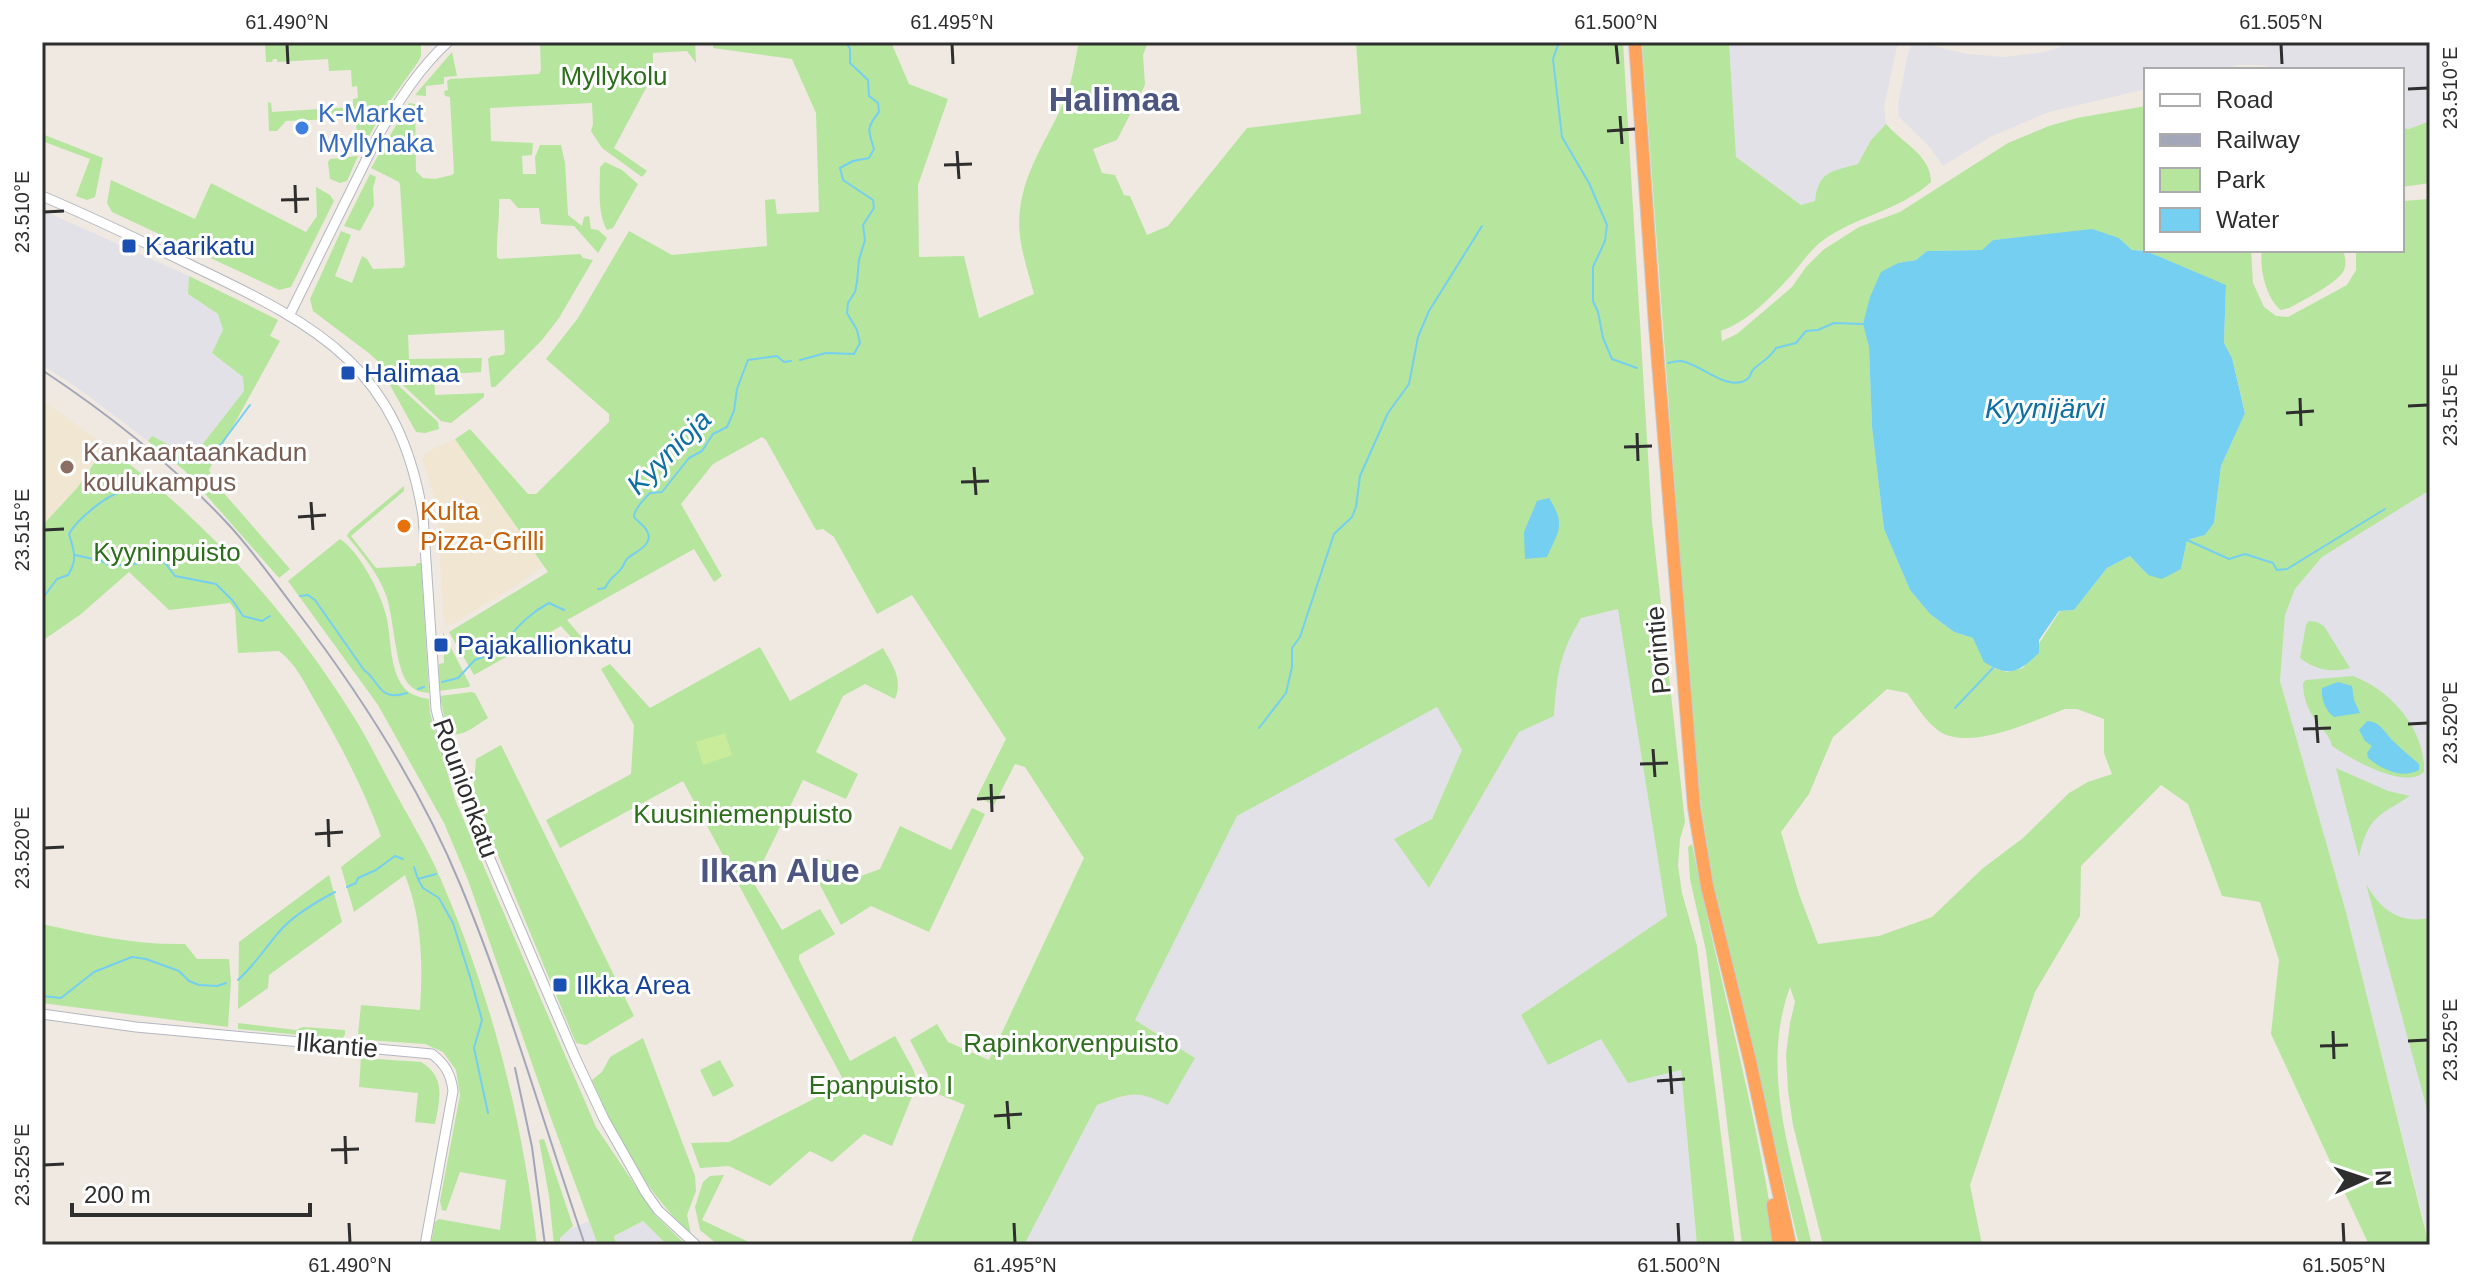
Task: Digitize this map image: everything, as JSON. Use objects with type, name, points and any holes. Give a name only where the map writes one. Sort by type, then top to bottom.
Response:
[{"type":"highway","name":"Porintie","points":[[1635,42],[1670,529],[1694,807],[1707,886],[1750,1061],[1790,1245]]},
{"type":"highway","points":[[1767,1147],[1767,1171],[1779,1245]]},
{"type":"main road","points":[[290,314],[379,134],[411,86],[448,42]]},
{"type":"main road","name":"Rounionkatu","points":[[42,196],[115,228],[290,314],[346,355],[373,387],[401,436],[415,477],[423,516],[436,709],[446,749],[469,810],[604,1119],[658,1210],[696,1245]]},
{"type":"main road","name":"Ilkantie","points":[[42,1014],[150,1028],[432,1054],[447,1069],[453,1091],[425,1245]]},
{"type":"shaded area","points":[[1729,42],[1898,42],[1884,107],[1886,124],[1871,140],[1858,165],[1826,174],[1815,201],[1801,205],[1736,157]]},
{"type":"shaded area","points":[[2074,42],[2430,42],[2430,121],[2404,128],[2404,68],[2236,65],[2229,68],[2144,68],[2144,89],[2049,112],[1990,137],[1943,166],[1928,145],[1899,117],[1898,105],[1908,53],[1913,43],[1967,54],[2005,57],[2045,52]]},
{"type":"shaded area","points":[[42,210],[189,276],[188,294],[218,314],[223,331],[212,353],[243,377],[244,391],[198,450],[185,453],[152,436],[148,441],[42,365]]},
{"type":"shaded area","name":"Kankaantaankadun koulukampus","points":[[42,400],[106,446],[77,488],[42,526]]},
{"type":"shaded area","points":[[455,439],[543,566],[447,627],[436,501],[422,459],[426,452]]},
{"type":"shaded area","points":[[2430,490],[2430,1245],[2346,912],[2280,682],[2285,615],[2295,589],[2322,557]]},
{"type":"shaded area","points":[[1619,609],[1667,916],[1601,1039],[1681,1069],[1697,1245],[1024,1245],[1097,1105],[1131,1093],[1148,1095],[1188,1068],[1195,1058],[1135,1020],[1237,816],[1437,706],[1462,750],[1432,819],[1429,888],[1519,732],[1554,716],[1557,671],[1567,640],[1581,618]]},
{"type":"shaded area","points":[[589,1221],[598,1245],[561,1245],[560,1238],[566,1231]]},
{"type":"shaded area","points":[[643,1221],[667,1245],[616,1245],[614,1236]]},
{"type":"green space","points":[[265,42],[421,42],[421,56],[364,140],[357,136],[356,118],[286,121],[277,131],[269,131],[268,102],[271,103],[272,112],[353,107],[353,99],[358,98],[357,86],[352,87],[351,70],[329,71],[328,59],[277,62],[273,59],[266,62]]},
{"type":"green space","name":"Myllykolu","points":[[540,42],[695,42],[696,63],[687,51],[653,53],[653,75],[614,148],[647,171],[642,177],[602,148],[591,131],[592,103],[490,108],[491,141],[533,143],[532,155],[522,156],[523,174],[536,174],[535,157],[540,145],[561,145],[568,215],[582,226],[584,217],[589,216],[591,229],[598,230],[607,238],[598,253],[574,226],[541,224],[539,208],[518,208],[510,199],[499,199],[499,259],[580,254],[593,260],[559,318],[542,340],[495,387],[491,387],[488,359],[505,352],[504,330],[408,335],[409,359],[482,358],[481,372],[434,375],[435,395],[484,393],[484,397],[451,423],[441,421],[370,354],[313,311],[310,299],[341,231],[351,235],[335,276],[352,283],[362,256],[373,269],[402,268],[405,265],[399,182],[371,168],[409,103],[415,104],[416,171],[423,178],[452,175],[450,97],[445,96],[444,91],[448,90],[447,81],[539,74]]},
{"type":"green space","name":"Rapinkorvenpuisto","points":[[713,42],[891,42],[909,84],[948,99],[918,185],[919,257],[964,256],[979,318],[1034,294],[1023,252],[1020,210],[1027,179],[1068,89],[1079,42],[1148,42],[1143,55],[1145,85],[1117,140],[1093,149],[1102,173],[1115,175],[1124,195],[1130,196],[1147,235],[1168,226],[1247,128],[1361,114],[1356,42],[1623,42],[1652,522],[1685,822],[1678,866],[1697,946],[1735,1245],[1697,1245],[1681,1070],[1628,1083],[1601,1039],[1548,1065],[1521,1015],[1667,916],[1618,609],[1581,618],[1560,665],[1554,716],[1519,732],[1429,888],[1394,839],[1432,819],[1462,750],[1437,707],[1237,816],[1135,1020],[1195,1058],[1168,1105],[1132,1094],[1097,1105],[1024,1245],[910,1245],[965,1105],[928,1090],[928,1075],[910,1040],[937,1024],[948,1042],[989,1060],[1084,858],[1025,767],[1015,764],[994,805],[977,797],[1006,739],[912,595],[877,614],[834,537],[823,529],[816,530],[762,437],[713,464],[681,504],[722,576],[714,582],[694,549],[567,620],[594,652],[588,656],[561,626],[474,675],[449,632],[548,572],[455,439],[470,429],[528,494],[536,494],[609,422],[609,414],[546,359],[578,318],[629,231],[672,255],[767,246],[765,200],[775,199],[777,214],[819,212],[816,113],[792,59],[713,48]]},
{"type":"green space","points":[[1642,42],[1729,42],[1736,157],[1801,205],[1815,201],[1820,183],[1828,174],[1858,164],[1871,140],[1886,124],[1921,157],[1930,173],[1931,182],[1919,192],[1822,241],[1763,303],[1747,317],[1721,331],[1722,341],[1737,334],[1792,287],[1823,250],[1859,227],[1900,212],[2008,143],[2077,118],[2144,106],[2144,251],[2132,250],[2119,238],[2025,237],[1993,240],[1983,250],[1927,251],[1916,260],[1898,263],[1863,323],[1869,347],[1872,427],[1884,529],[1910,590],[1930,614],[1954,632],[1973,638],[1993,668],[2007,672],[2023,668],[2060,611],[2074,610],[2107,568],[2130,556],[2148,575],[2181,569],[2187,540],[2205,535],[2214,523],[2221,466],[2245,412],[2232,358],[2224,343],[2226,286],[2148,252],[2251,252],[2253,283],[2264,307],[2276,316],[2288,317],[2347,285],[2356,270],[2356,252],[2404,252],[2404,201],[2430,199],[2430,490],[2322,557],[2295,589],[2285,615],[2280,681],[2346,912],[2429,1245],[2369,1245],[2271,1034],[2279,960],[2260,902],[2222,896],[2188,804],[2161,785],[2081,866],[2080,916],[2035,992],[1970,1185],[1982,1245],[1823,1245],[1793,1125],[1788,1091],[1786,1055],[1795,1002],[1790,987],[1781,1019],[1778,1084],[1782,1116],[1812,1245],[1799,1245],[1713,883],[1696,773]],"holes":[[[1887,689],[1907,693],[1930,723],[1952,737],[1967,738],[2002,732],[2065,709],[2077,709],[2104,719],[2104,753],[2112,774],[2069,793],[2023,838],[1982,869],[1932,917],[1879,936],[1818,944],[1781,832],[1809,794],[1833,737]]]},
{"type":"green space","points":[[452,52],[457,76],[444,77],[444,84],[426,86],[426,96],[415,95]]},
{"type":"green space","points":[[2430,121],[2430,183],[2404,187],[2404,128]]},
{"type":"green space","points":[[42,134],[103,158],[95,197],[87,200],[76,196],[90,159],[42,141]]},
{"type":"green space","points":[[358,156],[347,181],[340,183],[330,179],[330,159]]},
{"type":"green space","points":[[605,162],[622,170],[638,184],[613,228],[607,230],[600,200],[600,167]]},
{"type":"green space","points":[[370,174],[376,177],[374,205],[360,231],[344,226]]},
{"type":"green space","points":[[111,180],[195,219],[211,183],[306,232],[317,216],[316,187],[334,201],[291,287],[279,290],[112,212],[107,203]]},
{"type":"green space","points":[[2262,252],[2344,252],[2345,258],[2344,270],[2327,286],[2281,310],[2271,298],[2262,265]]},
{"type":"green space","points":[[189,276],[278,320],[270,336],[280,341],[209,470],[215,483],[290,569],[279,578],[185,471],[148,441],[152,436],[185,453],[198,450],[244,391],[243,377],[212,353],[223,330],[218,314],[188,294]]},
{"type":"green space","points":[[389,377],[438,422],[439,429],[416,432],[386,378]]},
{"type":"green space","name":"Kyyninpuisto","points":[[106,446],[178,505],[245,572],[275,608],[332,683],[357,722],[420,838],[435,866],[472,958],[501,1052],[531,1196],[537,1245],[431,1245],[435,1222],[439,1219],[500,1230],[506,1180],[460,1172],[446,1211],[442,1210],[440,1201],[460,1095],[456,1070],[443,1052],[425,1044],[365,1040],[358,1034],[361,1005],[420,1010],[418,924],[405,875],[354,912],[341,867],[381,836],[343,750],[290,662],[279,651],[238,653],[235,610],[230,603],[169,610],[129,572],[81,614],[42,641],[42,526],[77,488]]},
{"type":"green space","points":[[404,486],[404,491],[351,536],[376,568],[416,566],[421,563],[429,693],[414,689],[407,682],[397,653],[383,587],[347,536]]},
{"type":"green space","points":[[340,539],[362,564],[380,598],[398,678],[411,693],[429,699],[430,713],[456,802],[596,1127],[655,1215],[686,1245],[667,1245],[643,1221],[614,1236],[616,1245],[598,1245],[468,880],[444,823],[378,705],[288,581]]},
{"type":"green space","points":[[2309,621],[2324,626],[2350,668],[2324,669],[2300,658]]},
{"type":"green space","points":[[443,632],[469,687],[439,691],[439,664],[444,663]]},
{"type":"green space","name":"Kuusiniemenpuisto","points":[[760,647],[790,701],[883,648],[896,673],[898,685],[895,699],[865,684],[843,696],[816,752],[858,774],[846,799],[803,780],[753,882],[782,930],[820,909],[835,934],[799,955],[799,960],[850,1061],[895,1036],[914,1071],[917,1084],[892,1146],[864,1134],[832,1162],[810,1151],[770,1186],[729,1166],[700,1168],[691,1143],[729,1142],[845,1083],[683,781],[560,848],[546,820],[631,774],[634,725],[601,669],[610,664],[650,708]]},
{"type":"green space","points":[[2353,676],[2380,691],[2404,714],[2419,741],[2424,772],[2415,777],[2391,775],[2364,765],[2332,746],[2309,709],[2303,683],[2306,680]]},
{"type":"green space","points":[[475,693],[488,718],[468,731],[452,734],[447,731],[440,696]]},
{"type":"green space","points":[[725,733],[732,755],[703,765],[696,742]]},
{"type":"green space","points":[[501,745],[634,1016],[586,1045],[576,1043],[473,795],[476,759]]},
{"type":"green space","points":[[2336,768],[2388,791],[2410,796],[2376,819],[2366,833],[2359,857]]},
{"type":"green space","points":[[972,808],[985,814],[929,932],[871,906],[841,925],[820,885],[827,859],[861,876],[880,869],[900,826],[951,850]]},
{"type":"green space","points":[[1692,844],[1759,1144],[1776,1245],[1742,1245],[1706,951],[1690,879],[1688,847]]},
{"type":"green space","points":[[329,875],[342,922],[269,975],[268,988],[238,1009],[239,942]]},
{"type":"green space","points":[[2366,884],[2378,901],[2392,913],[2409,919],[2430,918],[2430,1120]]},
{"type":"green space","points":[[42,924],[131,941],[185,944],[197,959],[229,959],[228,1027],[42,1003]]},
{"type":"green space","points":[[238,1023],[296,1030],[303,1027],[345,1030],[345,1035],[341,1039],[238,1029]]},
{"type":"green space","points":[[643,1038],[695,1176],[696,1191],[687,1215],[691,1234],[659,1199],[633,1163],[592,1080],[602,1072],[610,1057]]},
{"type":"green space","points":[[361,1058],[421,1062],[429,1068],[439,1089],[435,1124],[415,1122],[418,1093],[359,1087]]},
{"type":"green space","points":[[720,1060],[734,1086],[713,1097],[700,1070]]},
{"type":"green space","points":[[544,1139],[573,1226],[560,1238],[561,1245],[554,1245],[539,1140]]},
{"type":"green space","points":[[724,1175],[702,1220],[755,1245],[718,1245],[700,1230],[695,1207],[703,1182],[710,1176]]},
{"type":"water","name":"Kyynijärvi","points":[[2092,229],[2119,238],[2132,250],[2148,252],[2226,285],[2224,343],[2232,358],[2245,413],[2221,466],[2214,523],[2205,535],[2187,540],[2181,569],[2162,579],[2148,575],[2130,556],[2107,568],[2074,610],[2059,611],[2039,640],[2039,653],[2013,671],[2000,670],[1984,662],[1973,638],[1954,632],[1930,614],[1910,590],[1884,529],[1872,427],[1869,347],[1863,324],[1881,272],[1898,263],[1916,260],[1927,251],[1982,250],[1993,240]]},
{"type":"water","points":[[1549,498],[1558,515],[1557,534],[1547,557],[1525,559],[1524,532],[1537,501]]},
{"type":"water","points":[[2338,682],[2352,686],[2360,713],[2334,717],[2328,711],[2322,688]]},
{"type":"water","points":[[2367,721],[2382,728],[2419,764],[2419,770],[2406,774],[2393,772],[2368,758],[2367,753],[2372,746],[2359,730]]},
{"type":"waterway","name":"Kyynioja","points":[[800,360],[826,353],[854,354],[860,343],[857,330],[847,313],[848,303],[857,282],[865,240],[863,225],[874,208],[873,200],[843,180],[840,168],[869,158],[874,149],[870,126],[879,112],[878,103],[869,96],[868,80],[850,63],[850,49],[846,42]]},
{"type":"waterway","name":"Kyynioja","points":[[1559,42],[1553,59],[1562,137],[1589,183],[1607,225],[1605,241],[1593,267],[1593,301],[1612,359],[1637,368]]},
{"type":"waterway","points":[[1259,728],[1286,693],[1292,667],[1292,648],[1300,637],[1334,534],[1352,517],[1360,476],[1388,413],[1409,384],[1418,337],[1429,311],[1482,226]]},
{"type":"waterway","name":"Kyynioja","points":[[1668,363],[1681,361],[1722,380],[1739,383],[1748,378],[1776,348],[1796,343],[1806,331],[1834,323],[1863,324]]},
{"type":"waterway","name":"Kyynioja","points":[[598,589],[605,588],[627,559],[646,544],[649,536],[646,529],[634,517],[642,501],[650,493],[662,492],[689,458],[702,451],[713,434],[727,427],[748,360],[777,356],[784,362],[791,361]]},
{"type":"waterway","points":[[178,462],[203,459],[216,451],[250,405]]},
{"type":"waterway","points":[[42,599],[57,579],[68,575],[74,555],[69,534],[85,515],[116,493],[154,485]]},
{"type":"waterway","points":[[2187,540],[2229,559],[2245,554],[2273,563],[2277,570],[2287,569],[2385,509]]},
{"type":"waterway","name":"Kyynioja","points":[[75,555],[102,561],[113,567],[136,564],[153,557],[166,564],[175,576],[216,584],[243,616],[262,621],[270,616]]},
{"type":"waterway","name":"Kyynioja","points":[[300,596],[308,595],[315,600],[364,670],[385,693],[407,693]]},
{"type":"waterway","name":"Kyynioja","points":[[442,682],[458,678],[475,660],[506,640],[543,606],[549,603],[564,610]]},
{"type":"waterway","points":[[1955,708],[1993,668]]},
{"type":"waterway","name":"Kyynioja","points":[[418,689],[424,687]]},
{"type":"waterway","points":[[347,887],[395,856],[403,859]]},
{"type":"waterway","points":[[414,867],[418,879],[436,874]]},
{"type":"waterway","points":[[418,879],[423,888],[439,898],[453,923],[471,980],[482,1020],[474,1048],[488,1113]]},
{"type":"waterway","points":[[238,980],[291,920],[335,892]]},
{"type":"waterway","points":[[42,996],[61,998],[94,972],[132,957],[179,971],[189,981],[199,985],[226,983]]},
{"type":"railway","points":[[42,370],[140,442],[228,524],[255,555],[366,708],[426,811],[478,928],[585,1245]]},
{"type":"railway","points":[[515,1068],[532,1147],[545,1245]]},
{"type":"place","name":"K-Market Myllyhaka","points":[[302,128]]},
{"type":"place","name":"Kaarikatu","points":[[129,246]]},
{"type":"place","name":"Halimaa","points":[[348,373]]},
{"type":"place","name":"Kankaantaankadun koulukampus","points":[[67,467]]},
{"type":"place","name":"Kulta Pizza-Grilli","points":[[404,526]]},
{"type":"place","name":"Pajakallionkatu","points":[[441,645]]},
{"type":"place","name":"Ilkka Area","points":[[560,985]]},
{"type":"district","name":"Halimaa","points":[[1114,99]]},
{"type":"district","name":"Ilkan Alue","points":[[780,870]]},
{"type":"park label","name":"Epanpuisto I","points":[[881,1085]]}]
